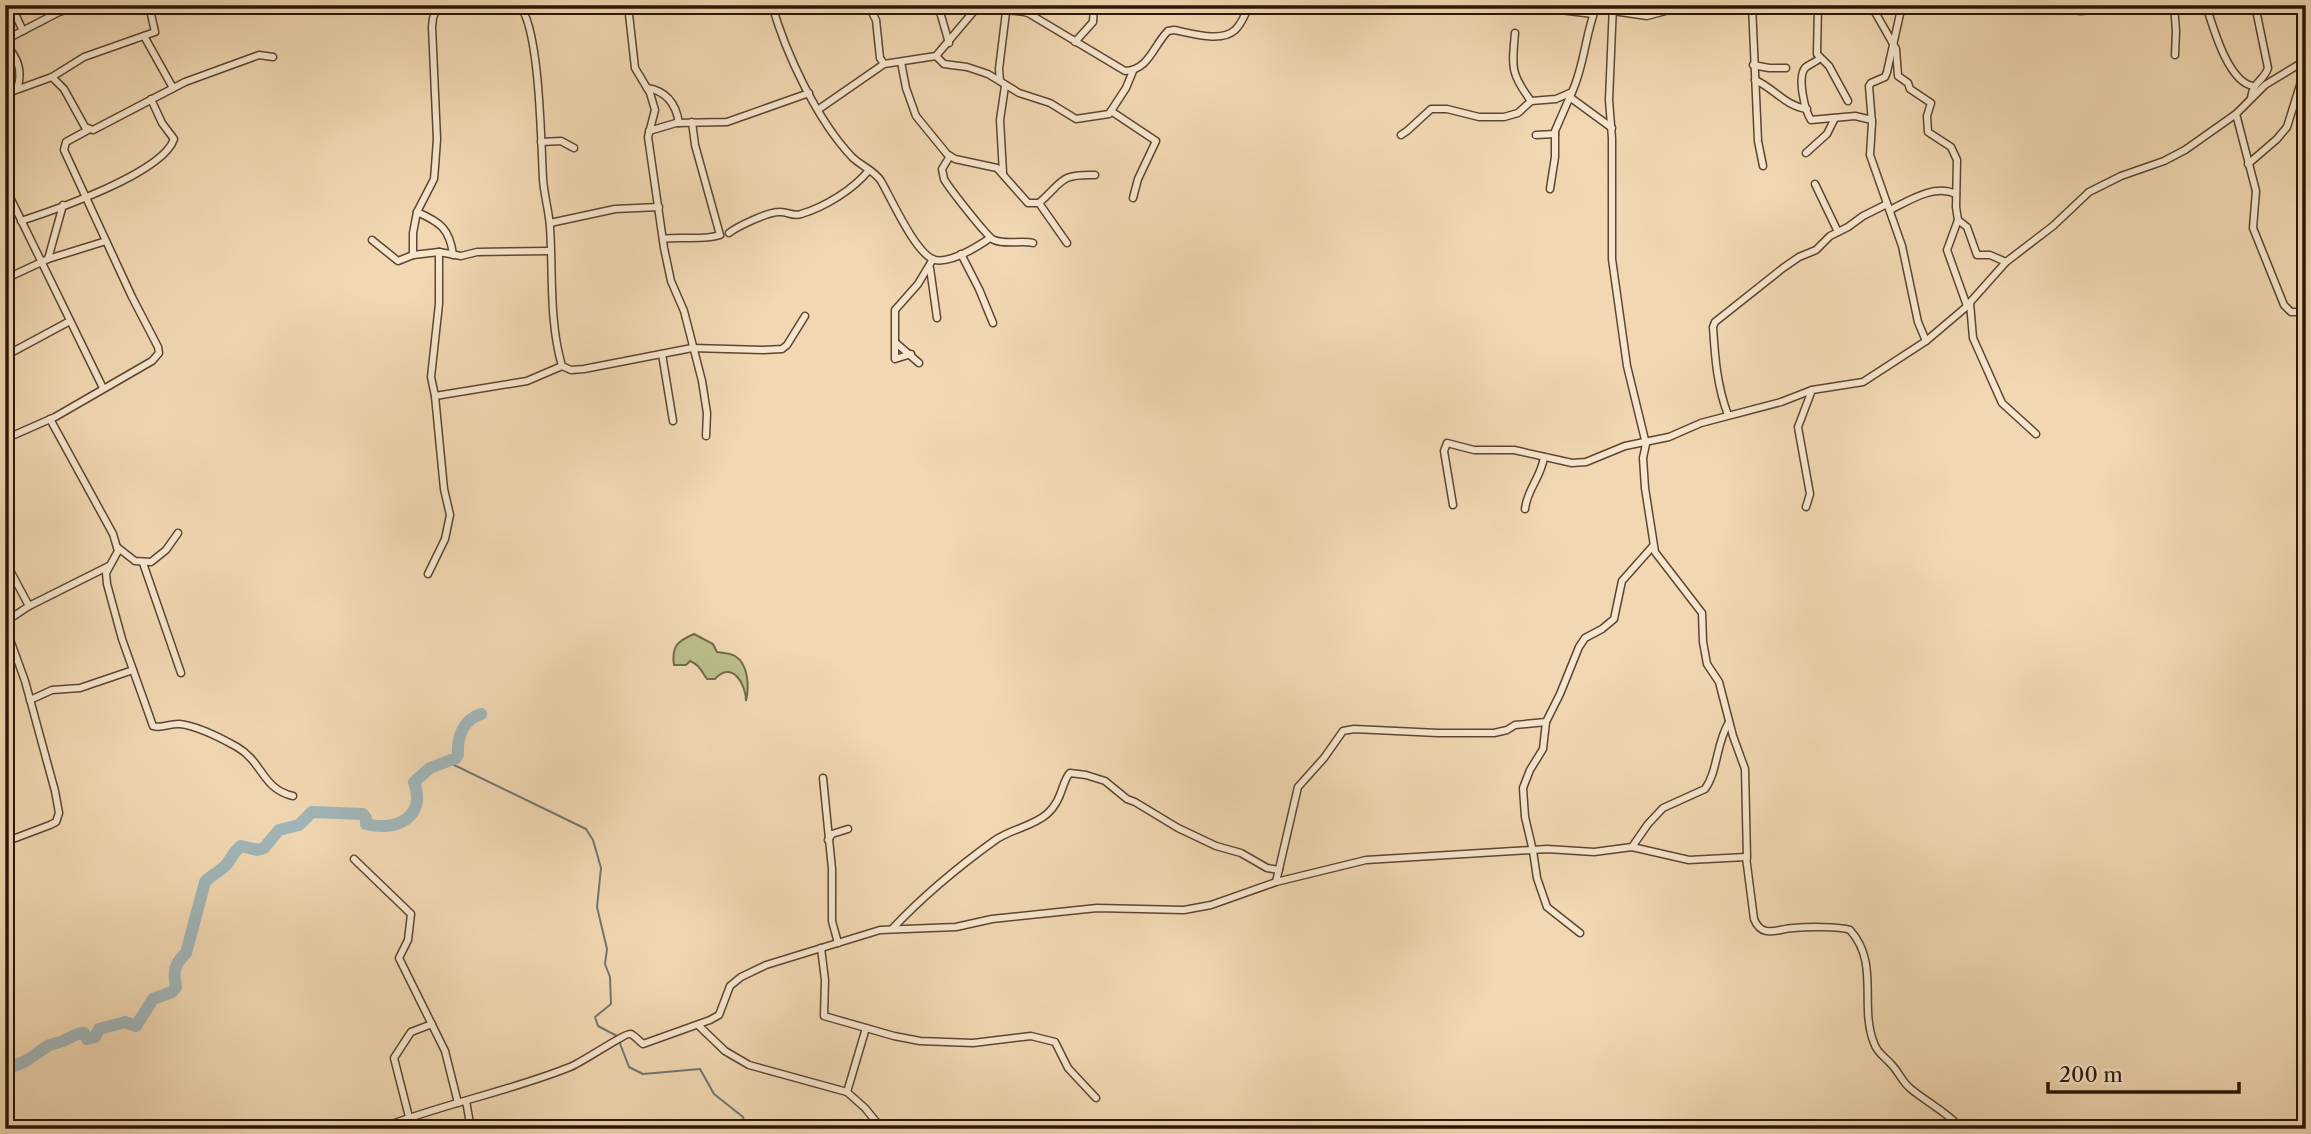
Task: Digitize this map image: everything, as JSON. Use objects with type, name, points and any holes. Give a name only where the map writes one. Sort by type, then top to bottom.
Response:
[{"type":"street","points":[[11,5],[23,31]]},
{"type":"street","points":[[17,89],[20,75],[17,59],[5,42],[59,12],[83,5]]},
{"type":"street","points":[[5,93],[52,78],[84,57],[156,31],[149,5]]},
{"type":"street","points":[[413,255],[417,212],[434,179],[437,139],[432,27],[438,5]]},
{"type":"street","points":[[521,5],[529,24],[537,81],[543,182],[550,223],[554,310],[562,366]]},
{"type":"street","points":[[628,5],[635,68],[647,88],[655,110],[649,131],[663,239],[671,281],[684,311],[705,397],[706,436]]},
{"type":"street","points":[[772,5],[784,42],[809,93],[853,158],[879,179],[891,203],[931,263],[937,318]]},
{"type":"street","points":[[867,5],[876,20],[880,58],[884,64]]},
{"type":"street","points":[[938,5],[949,43]]},
{"type":"street","points":[[1075,42],[1093,22],[1094,5]]},
{"type":"street","points":[[819,109],[884,64],[936,57],[977,7],[1028,13],[1121,71],[1133,71],[1145,63],[1168,31],[1214,36],[1229,34],[1238,27],[1250,5]]},
{"type":"street","points":[[1550,189],[1555,158],[1555,134],[1581,70],[1597,5]]},
{"type":"street","points":[[1752,5],[1758,141],[1763,166]]},
{"type":"street","points":[[1818,5],[1816,54],[1829,66],[1848,101]]},
{"type":"street","points":[[1871,5],[1894,42],[1898,54],[1898,76],[1908,83],[1910,89],[1931,103],[1927,116],[1928,132],[1951,147],[1956,157],[1958,220],[1947,244],[1947,253],[1968,304],[1973,338],[2002,403],[2036,434]]},
{"type":"street","points":[[1902,5],[1885,77],[1869,86],[1872,120],[1870,155],[1902,246],[1918,322],[1926,341]]},
{"type":"street","points":[[2031,5],[2081,11],[2134,5]]},
{"type":"street","points":[[2174,5],[2175,55]]},
{"type":"street","points":[[2206,5],[2218,42],[2232,68],[2242,82],[2253,86]]},
{"type":"street","points":[[2252,97],[2253,86],[2264,77],[2268,68],[2256,5]]},
{"type":"street","points":[[1527,6],[1593,14]]},
{"type":"street","points":[[1669,10],[1647,16],[1613,8],[1609,100],[1612,128],[1611,235],[1614,282],[1627,366],[1646,444],[1643,473],[1653,546],[1674,579],[1702,612],[1707,664],[1719,682],[1746,774],[1747,858],[1754,919],[1759,928],[1774,932],[1793,928],[1839,928],[1852,932],[1865,956],[1868,974],[1867,1021],[1877,1051],[1891,1063],[1908,1087],[1948,1114],[1962,1129]]},
{"type":"street","points":[[1003,175],[1000,120],[1003,83],[999,69],[1006,12]]},
{"type":"street","points":[[1515,33],[1512,69],[1531,101]]},
{"type":"street","points":[[145,36],[173,88]]},
{"type":"street","points":[[5,439],[50,419],[152,361],[159,353],[64,150],[66,142],[88,130],[98,129],[173,88],[259,55],[273,57]]},
{"type":"street","points":[[936,57],[944,64],[978,71],[1025,95],[1051,103],[1076,119],[1107,115],[1126,88],[1133,71]]},
{"type":"street","points":[[1820,58],[1806,67],[1801,77],[1807,110],[1812,120],[1859,117],[1872,120]]},
{"type":"street","points":[[1453,505],[1444,451],[1447,443],[1474,450],[1514,450],[1578,464],[1625,446],[1646,444],[1728,415],[1781,402],[1812,390],[1863,382],[1926,341],[1968,304],[2006,262],[2053,226],[2089,192],[2185,150],[2236,114],[2265,85],[2306,60]]},
{"type":"street","points":[[901,62],[905,88],[916,116],[950,156],[993,166],[1024,200],[1032,205],[1039,203],[1073,174],[1096,175]]},
{"type":"street","points":[[1753,65],[1786,68]]},
{"type":"street","points":[[2248,164],[2287,127],[2306,66]]},
{"type":"street","points":[[2302,74],[2306,83]]},
{"type":"street","points":[[52,78],[64,89],[82,124],[88,130]]},
{"type":"street","points":[[1755,80],[1768,86],[1792,107],[1807,110]]},
{"type":"street","points":[[647,88],[656,90],[673,103],[679,123]]},
{"type":"street","points":[[649,131],[679,123],[727,122],[809,93]]},
{"type":"street","points":[[1572,95],[1612,128]]},
{"type":"street","points":[[1401,135],[1430,109],[1447,109],[1479,117],[1504,117],[1519,113],[1531,101],[1572,95]]},
{"type":"street","points":[[22,220],[128,180],[173,143],[173,136],[162,123],[151,99]]},
{"type":"street","points":[[1111,111],[1156,141],[1138,178],[1133,198]]},
{"type":"street","points":[[2236,114],[2256,191],[2253,228],[2284,305],[2289,312],[2306,313]]},
{"type":"street","points":[[1806,153],[1827,134],[1835,118]]},
{"type":"street","points":[[663,239],[705,239],[720,235],[695,145],[692,122]]},
{"type":"street","points":[[1536,135],[1555,134]]},
{"type":"street","points":[[541,142],[561,141],[574,148]]},
{"type":"street","points":[[950,156],[942,169],[944,179],[990,238],[1002,242],[1033,243]]},
{"type":"street","points":[[729,233],[768,214],[781,212],[793,215],[810,210],[857,184],[869,170]]},
{"type":"street","points":[[1815,184],[1838,232]]},
{"type":"street","points":[[5,187],[103,388]]},
{"type":"street","points":[[1728,415],[1716,374],[1715,322],[1783,268],[1816,250],[1830,236],[1888,207],[1936,190],[1956,194]]},
{"type":"street","points":[[1039,203],[1068,243]]},
{"type":"street","points":[[48,259],[63,205]]},
{"type":"street","points":[[550,223],[615,209],[659,207]]},
{"type":"street","points":[[417,212],[447,231],[453,255]]},
{"type":"street","points":[[1958,220],[1968,227],[1978,255],[1990,255],[2006,262]]},
{"type":"street","points":[[911,354],[895,359],[895,310],[918,284],[931,263],[961,254],[990,238]]},
{"type":"street","points":[[372,240],[398,261],[413,255],[439,252],[453,255],[550,251]]},
{"type":"street","points":[[5,279],[48,259],[106,242]]},
{"type":"street","points":[[428,574],[445,539],[450,515],[444,489],[431,377],[439,304],[439,252]]},
{"type":"street","points":[[961,254],[993,323]]},
{"type":"street","points":[[435,396],[527,381],[562,366],[571,370],[584,369],[692,348],[782,349],[805,316]]},
{"type":"street","points":[[5,356],[70,321]]},
{"type":"street","points":[[895,343],[919,363]]},
{"type":"street","points":[[662,354],[673,421]]},
{"type":"street","points":[[1807,507],[1810,494],[1798,427],[1812,390]]},
{"type":"street","points":[[5,842],[56,822],[59,813],[30,700],[5,624],[29,607],[108,566],[116,556],[117,547],[113,534],[50,419]]},
{"type":"street","points":[[1525,509],[1527,494],[1540,474],[1544,457]]},
{"type":"street","points":[[117,547],[131,559],[142,563],[151,562],[158,558],[177,533]]},
{"type":"street","points":[[1580,933],[1547,908],[1537,878],[1525,817],[1523,788],[1543,749],[1546,722],[1579,647],[1586,638],[1614,619],[1622,581],[1653,546]]},
{"type":"street","points":[[5,561],[29,607]]},
{"type":"street","points":[[142,563],[181,673]]},
{"type":"street","points":[[108,566],[107,584],[122,639],[153,726],[184,725],[238,748],[259,766],[263,776],[275,790],[293,796]]},
{"type":"street","points":[[30,700],[52,690],[79,688],[133,670]]},
{"type":"street","points":[[1276,882],[1298,787],[1343,732],[1354,729],[1494,733],[1516,725],[1546,722]]},
{"type":"street","points":[[1633,847],[1648,824],[1663,808],[1705,789],[1709,783],[1720,739],[1729,722]]},
{"type":"street","points":[[892,929],[938,885],[996,840],[1046,815],[1058,802],[1066,776],[1070,773],[1105,781],[1127,799],[1178,828],[1216,846],[1241,853],[1267,868],[1279,870]]},
{"type":"street","points":[[823,778],[832,869],[831,921],[838,943]]},
{"type":"street","points":[[828,840],[835,833],[848,829]]},
{"type":"street","points":[[379,1129],[569,1068],[591,1057],[624,1034],[631,1034],[643,1044],[698,1025],[719,1015],[730,986],[741,977],[766,965],[880,930],[956,927],[992,919],[1097,908],[1184,910],[1211,905],[1276,882],[1366,860],[1533,851],[1594,852],[1633,847],[1689,860],[1743,856],[1747,858]]},
{"type":"street","points":[[354,859],[411,914],[408,940],[399,958],[445,1051],[458,1103]]},
{"type":"street","points":[[821,948],[825,980],[824,1016],[920,1041],[973,1043],[1031,1036],[1055,1042],[1068,1068],[1096,1098]]},
{"type":"street","points":[[409,1129],[394,1063],[395,1055],[411,1032],[432,1024]]},
{"type":"street","points":[[698,1025],[725,1051],[749,1065],[847,1092],[882,1129]]},
{"type":"street","points":[[847,1092],[866,1028]]},
{"type":"street","points":[[466,1101],[471,1129]]},
{"type":"green space","points":[[694,634],[713,644],[717,652],[731,654],[740,660],[747,677],[746,701],[741,682],[732,673],[727,672],[715,679],[707,679],[698,666],[690,661],[686,665],[674,665],[677,645]]},
{"type":"waterway","points":[[5,1067],[23,1063],[48,1046],[78,1034],[84,1033],[87,1039],[95,1037],[99,1029],[125,1022],[136,1026],[153,999],[172,992],[176,987],[175,968],[186,953],[205,882],[225,866],[241,846],[257,850],[264,848],[279,830],[299,825],[312,812],[363,814],[366,824],[377,826],[388,826],[406,819],[416,804],[414,782],[430,768],[456,758],[462,730],[470,720],[481,714]]},
{"type":"waterway","points":[[448,762],[586,829],[593,840],[601,868],[597,907],[607,949],[605,964],[610,977],[611,1004],[595,1017],[598,1026],[617,1036]]},
{"type":"waterway","points":[[619,1041],[629,1067],[643,1074],[700,1069],[714,1094],[743,1117],[746,1127],[799,1124],[803,1129]]}]
